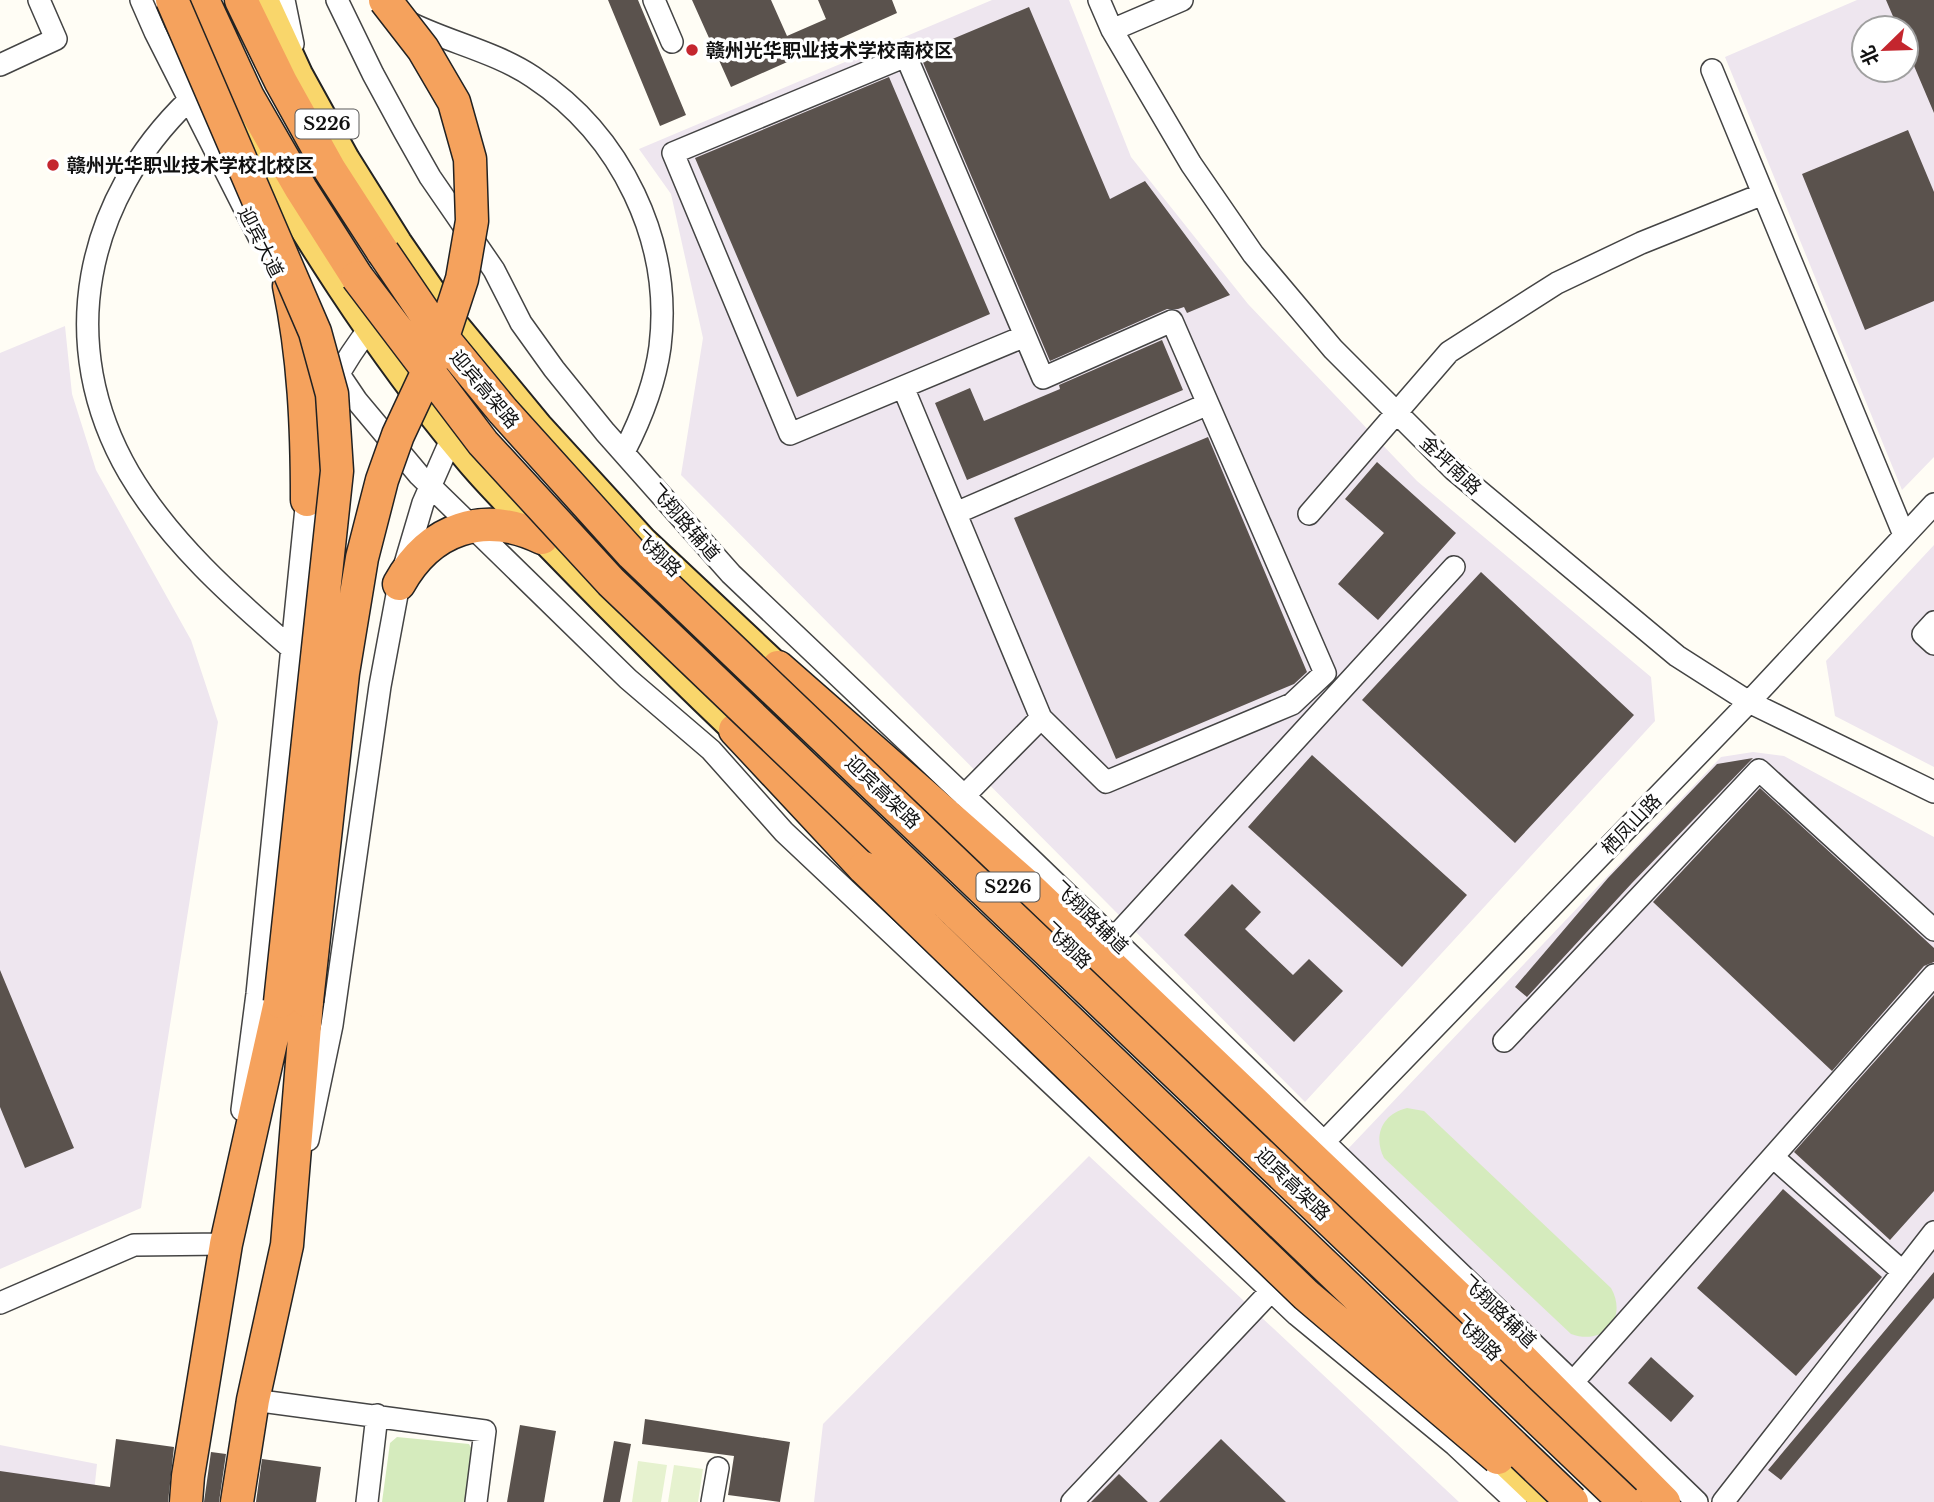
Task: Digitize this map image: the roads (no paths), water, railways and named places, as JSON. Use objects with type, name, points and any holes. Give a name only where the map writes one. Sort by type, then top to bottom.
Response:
[{"type":"highway","points":[[172,0],[315,332],[332,394],[337,471],[293,1002],[287,1244],[253,1400],[237,1502]]},
{"type":"highway","name":"迎宾高架路","points":[[203,0],[248,97],[329,233],[357,277],[483,443],[611,582],[1572,1502]]},
{"type":"highway","name":"迎宾高架路","points":[[241,0],[281,82],[330,170],[434,327],[503,411],[632,554],[1625,1502]]},
{"type":"highway","points":[[186,1502],[226,1244],[293,1002],[362,558],[382,480],[398,435],[441,343],[462,279],[472,222],[470,159],[454,102],[424,49],[385,0]]},
{"type":"highway","points":[[231,105],[266,198],[291,300],[304,395],[307,500]]},
{"type":"highway","points":[[399,584],[418,556],[430,545],[444,536],[471,527],[491,524],[510,526],[542,538]]},
{"type":"highway","points":[[778,667],[1024,883],[1505,1342],[1664,1502]]},
{"type":"highway","points":[[735,730],[864,868],[1306,1295],[1548,1502]]},
{"type":"main road","name":"迎宾大道","points":[[181,0],[231,105],[282,198],[369,328]]},
{"type":"main road","name":"S226","points":[[265,0],[299,74]]},
{"type":"main road","name":"飞翔路","points":[[299,74],[346,159],[453,322],[539,426],[644,541],[1650,1502]]},
{"type":"main road","points":[[369,328],[467,458],[542,538],[735,730],[1548,1502]]},
{"type":"street","points":[[0,65],[56,39],[39,0]]},
{"type":"street","name":"迎宾大道","points":[[141,0],[291,300],[357,401],[430,486]]},
{"type":"street","points":[[165,0],[231,105]]},
{"type":"street","points":[[284,0],[299,74]]},
{"type":"street","name":"飞翔路辅道","points":[[337,0],[373,74],[430,177],[494,270],[521,323],[554,369],[731,574],[1697,1502]]},
{"type":"street","points":[[373,0],[423,30],[480,50],[531,76],[577,112],[596,133],[628,181],[641,207],[652,243],[661,289],[661,318],[655,374],[644,410],[624,452]]},
{"type":"street","points":[[654,0],[672,42]]},
{"type":"street","name":"金坪南路","points":[[1100,0],[1112,30],[1191,164],[1254,254],[1333,349],[1454,470],[1667,648],[1749,702],[1934,792]]},
{"type":"street","points":[[1112,30],[1182,0]]},
{"type":"street","points":[[903,387],[1041,718],[1106,782],[1292,704],[1325,674],[1172,321],[1043,378],[906,56],[673,153],[790,434],[1024,336]]},
{"type":"street","points":[[1712,70],[1904,535]]},
{"type":"street","points":[[189,100],[161,127],[132,166],[103,228],[92,275],[89,304],[88,334],[96,392],[116,447],[146,498],[215,577],[291,648]]},
{"type":"street","points":[[1309,514],[1448,352],[1557,283],[1641,243],[1763,194]]},
{"type":"street","points":[[0,1303],[134,1245],[226,1244],[257,994],[313,444],[324,408],[339,374],[369,328],[386,308],[422,277]]},
{"type":"street","points":[[287,1244],[332,1025],[380,686],[399,584],[430,486],[451,438],[492,369]]},
{"type":"street","points":[[956,513],[1208,404]]},
{"type":"street","points":[[430,486],[628,679],[711,750],[784,832],[1271,1291],[1455,1445],[1516,1502]]},
{"type":"street","name":"栖凤山路","points":[[1324,1142],[1749,702],[1934,504]]},
{"type":"street","points":[[1113,939],[1454,567]]},
{"type":"street","points":[[1934,622],[1923,634],[1934,644]]},
{"type":"street","points":[[964,796],[1041,718]]},
{"type":"street","points":[[1504,1041],[1759,770],[1934,930]]},
{"type":"street","points":[[1573,1382],[1934,975]]},
{"type":"street","points":[[1773,1157],[1903,1272]]},
{"type":"street","points":[[1723,1502],[1934,1232]]},
{"type":"street","points":[[1072,1502],[1271,1291]]},
{"type":"street","points":[[253,1400],[485,1431],[476,1502]]},
{"type":"street","points":[[367,1502],[377,1415]]},
{"type":"street","points":[[712,1502],[718,1468]]},
{"type":"place","name":"赣州光华职业技术学校南校区","points":[[692,50]]},
{"type":"place","name":"赣州光华职业技术学校北校区","points":[[53,165]]}]
